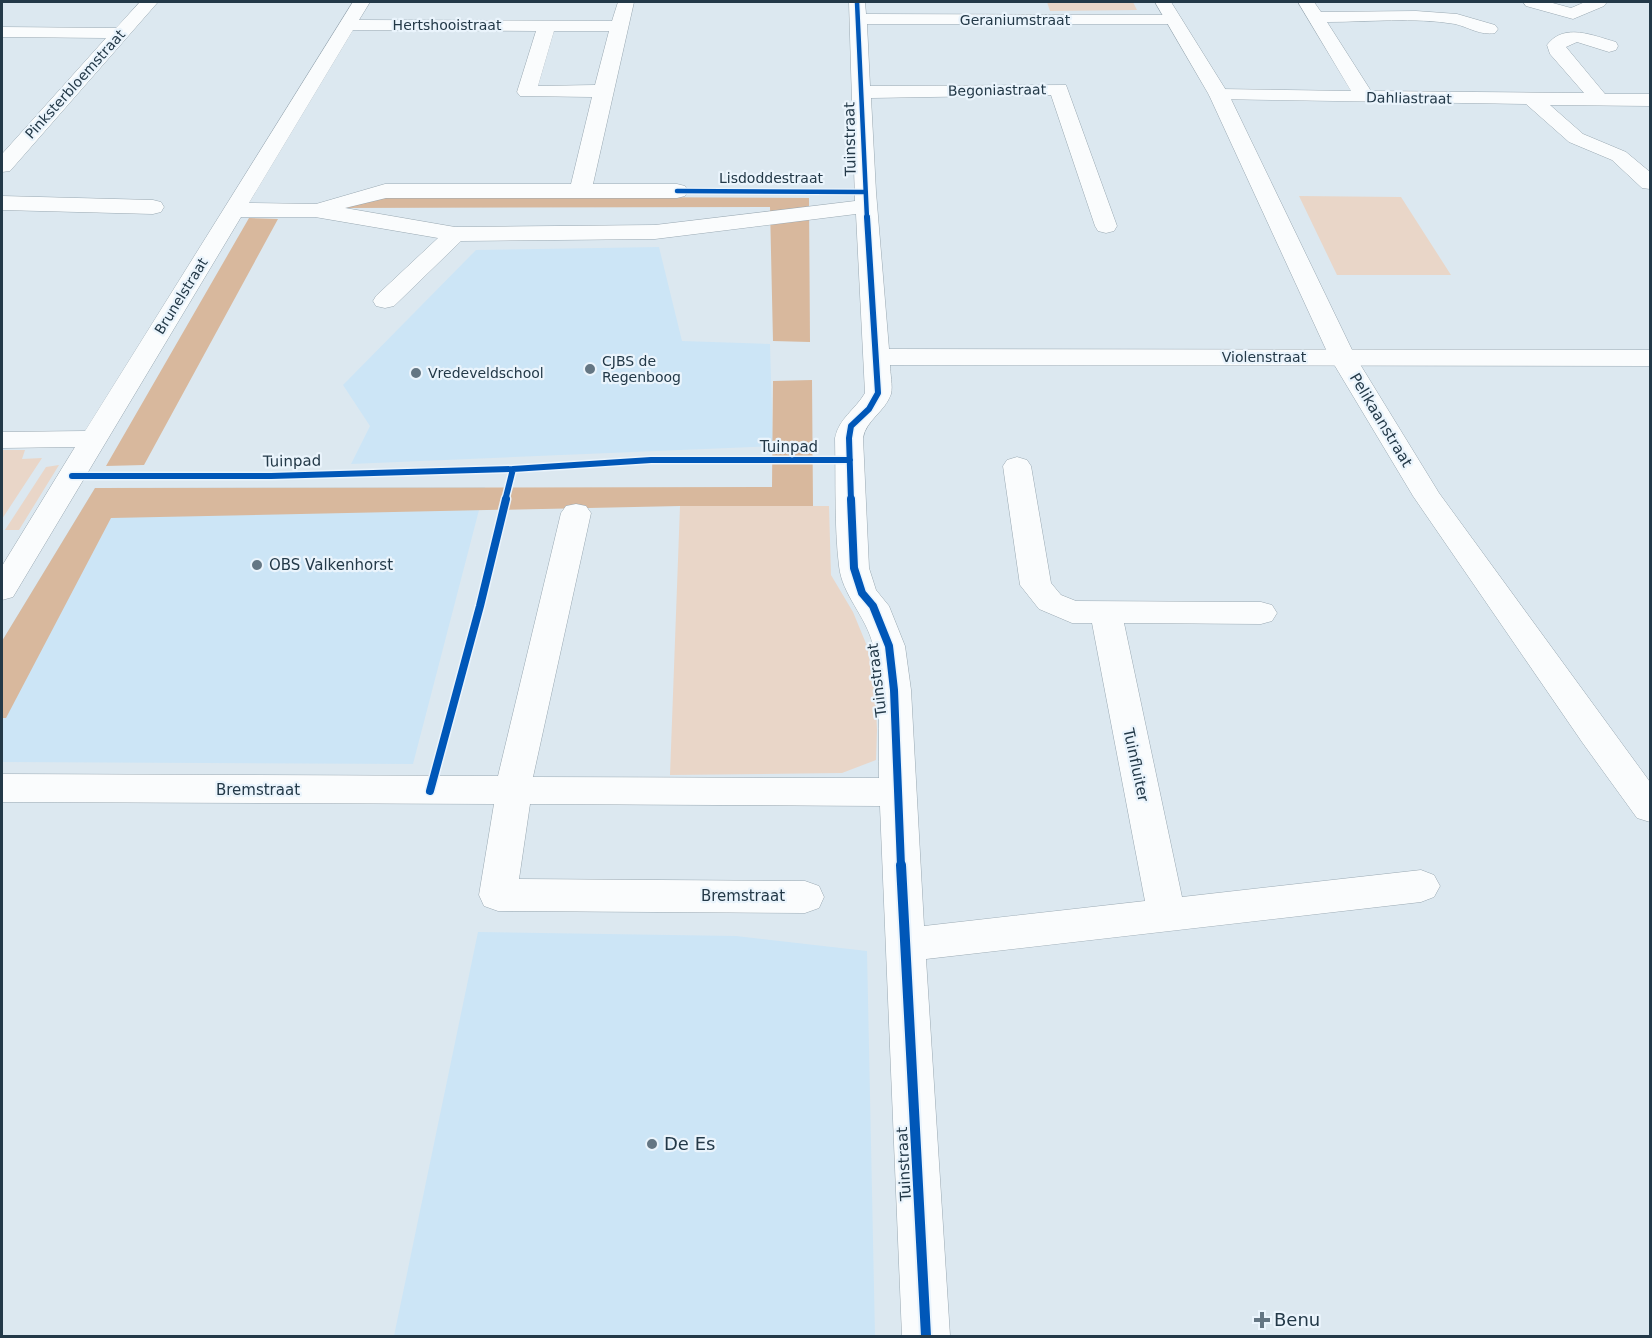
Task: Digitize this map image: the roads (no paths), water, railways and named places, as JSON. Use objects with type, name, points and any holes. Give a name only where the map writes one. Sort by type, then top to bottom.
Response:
[{"type":"street","name":"Pinksterbloemstraat","points":[[2,166],[9,150],[149,2]]},
{"type":"street","name":"Brunelstraat","points":[[2,590],[92,439],[361,2]]},
{"type":"street","points":[[581,190],[626,2]]},
{"type":"street","points":[[1405,2],[1416,16]]},
{"type":"street","points":[[1532,2],[1574,14],[1598,2]]},
{"type":"street","points":[[1311,9],[1457,19],[1489,29]]},
{"type":"street","points":[[1311,9],[1365,97]]},
{"type":"street","name":"Geraniumstraat","points":[[857,10],[1168,11]]},
{"type":"street","name":"Tuinstraat","points":[[857,10],[878,393],[869,409],[851,426],[849,438],[854,568],[862,593],[873,606],[889,646],[894,690],[897,792],[907,944],[926,1336]]},
{"type":"street","name":"Pelikaanstraat","points":[[1168,11],[1219,95],[1342,356],[1427,496],[1587,724],[1650,808]]},
{"type":"street","name":"Hertshooistraat","points":[[346,25],[621,26]]},
{"type":"street","points":[[547,26],[527,92],[603,91]]},
{"type":"street","points":[[2,32],[121,33]]},
{"type":"street","points":[[1599,99],[1557,50],[1556,45],[1575,36],[1609,46]]},
{"type":"street","name":"Begoniastraat","points":[[862,92],[1059,89],[1106,226]]},
{"type":"street","name":"Dahliastraat","points":[[1219,95],[1650,100]]},
{"type":"street","points":[[1531,99],[1576,138],[1619,156],[1650,183]]},
{"type":"street","points":[[315,210],[385,191],[677,191]]},
{"type":"street","points":[[2,203],[153,207]]},
{"type":"street","points":[[234,210],[315,210],[455,234],[655,232],[866,206]]},
{"type":"street","points":[[385,301],[455,234]]},
{"type":"street","name":"Violenstraat","points":[[877,357],[1650,358]]},
{"type":"street","points":[[2,440],[92,439]]},
{"type":"street","points":[[1017,466],[1036,585],[1050,602],[1072,612],[1106,614],[1261,613]]},
{"type":"street","name":"Bremstraat","points":[[576,513],[514,790],[498,895],[805,897]]},
{"type":"street","name":"Tuinfluiter","points":[[1106,614],[1167,916]]},
{"type":"street","name":"Bremstraat","points":[[2,788],[897,792]]},
{"type":"street","points":[[907,944],[1421,886]]},
{"type":"place","name":"CJBS de Regenboog","points":[[590,369]]},
{"type":"place","name":"Vredeveldschool","points":[[416,373]]},
{"type":"place","name":"OBS Valkenhorst","points":[[257,565]]},
{"type":"place","name":"De Es","points":[[652,1144]]},
{"type":"place","name":"Benu","points":[[1262,1320]]}]
